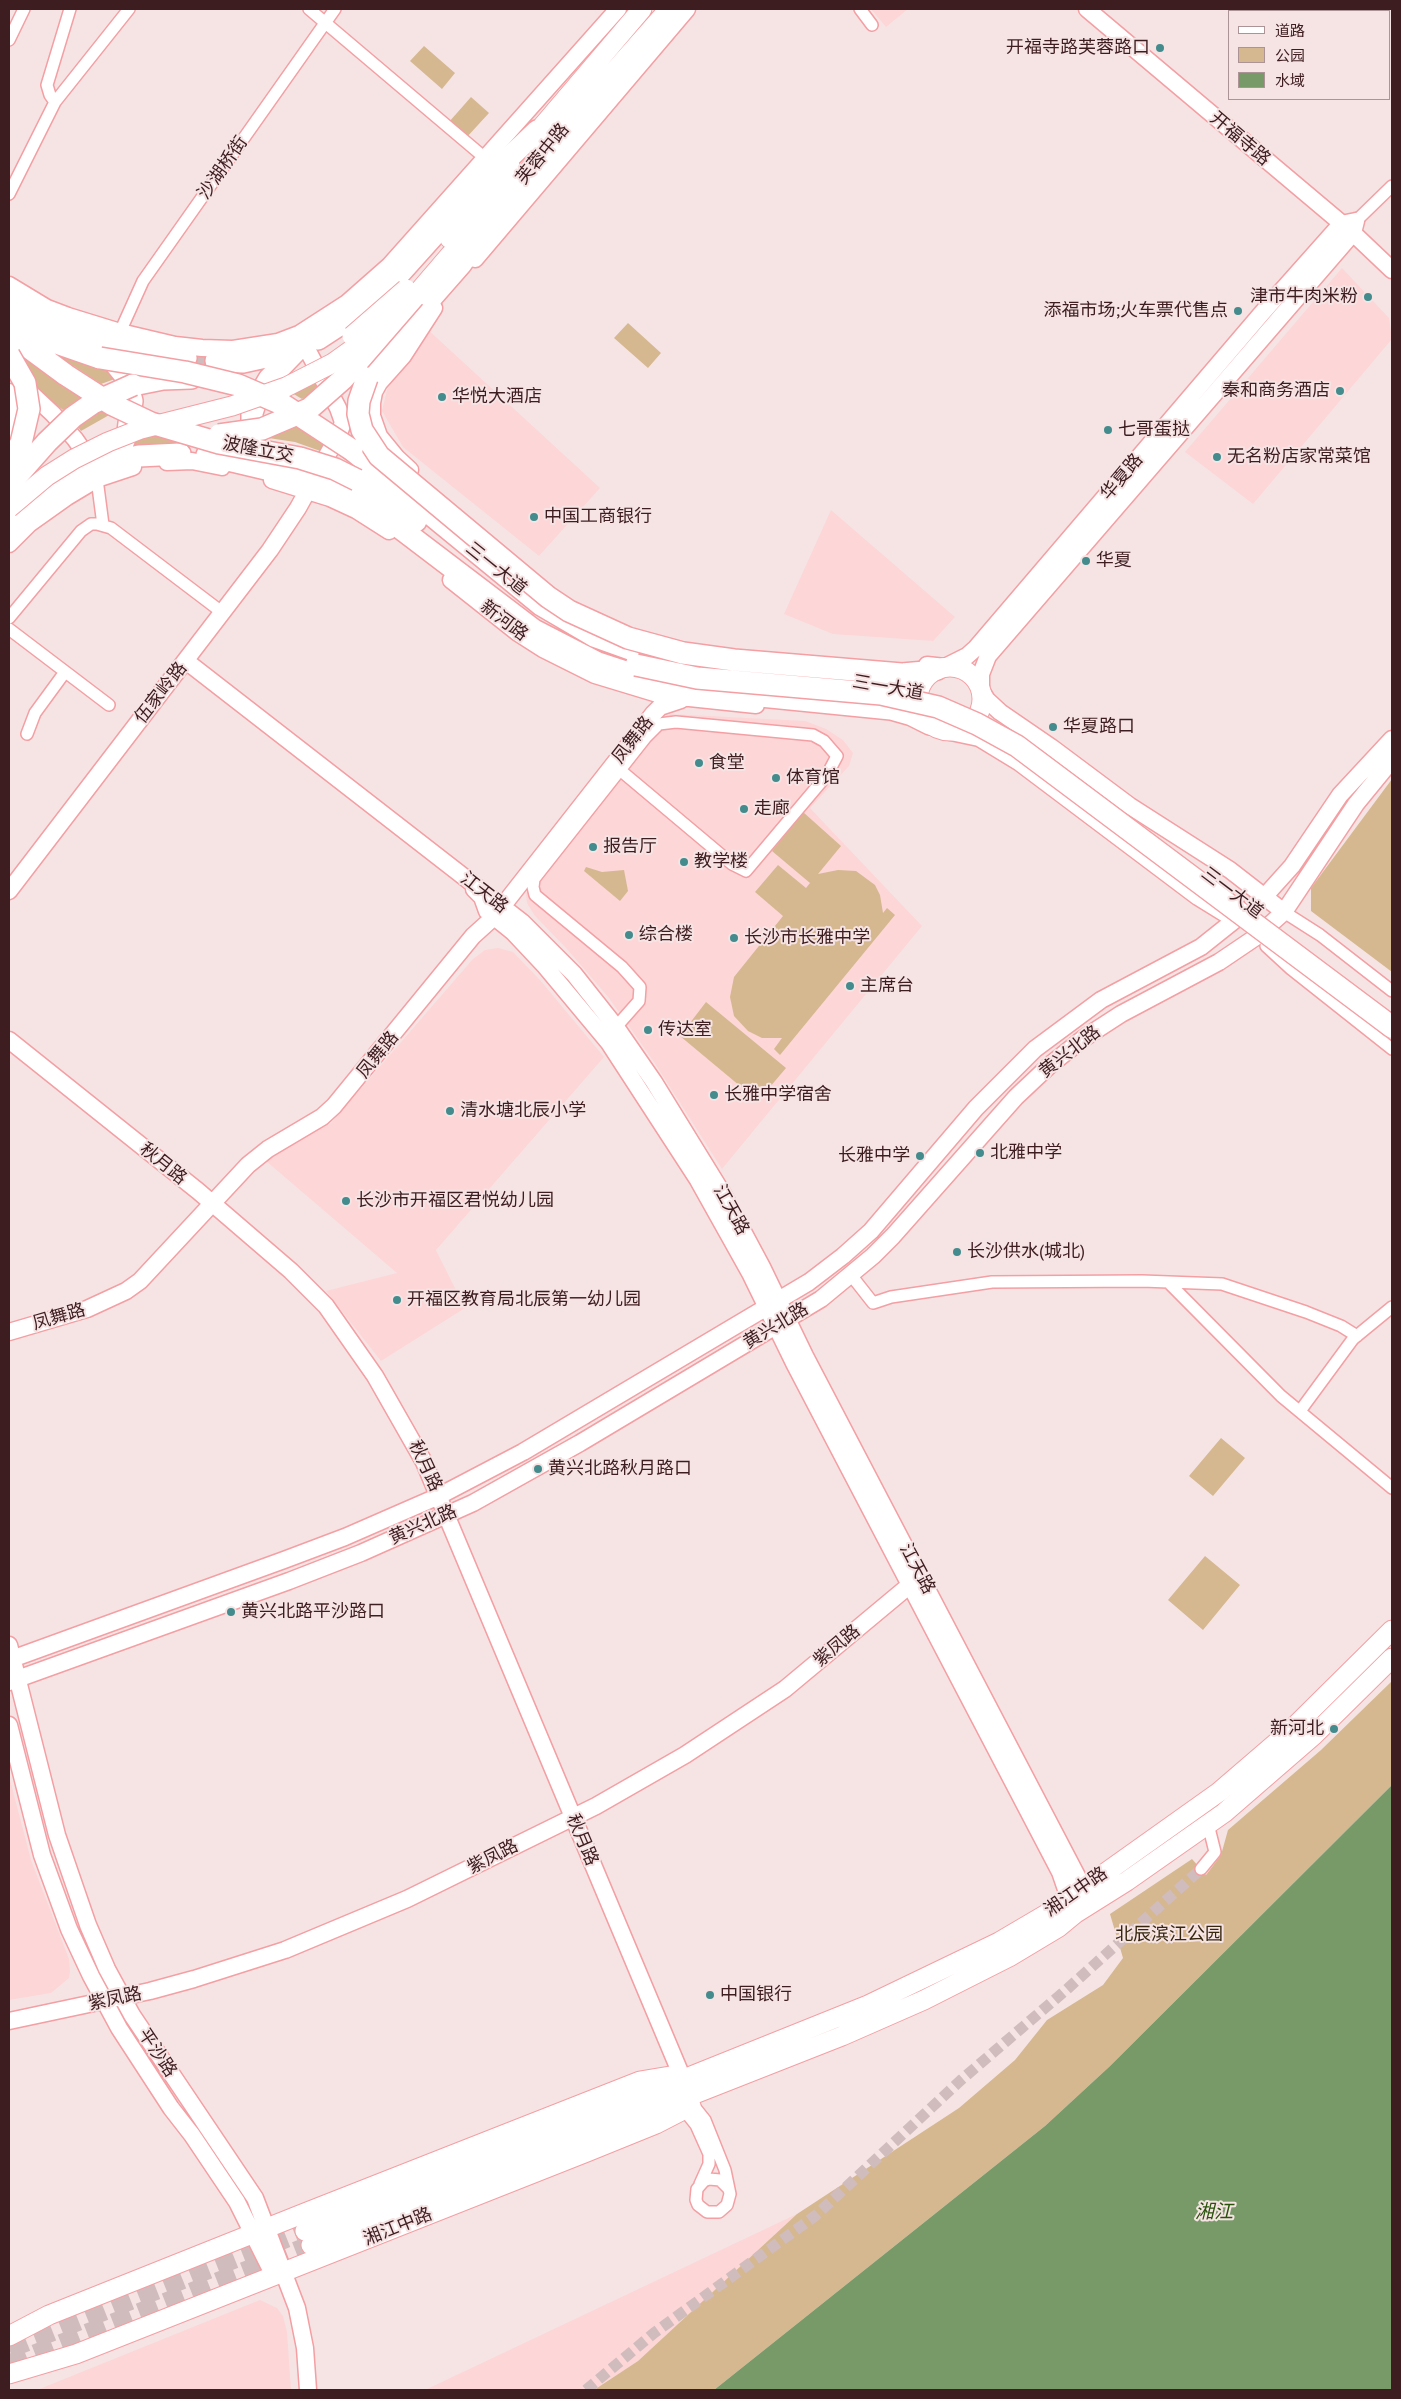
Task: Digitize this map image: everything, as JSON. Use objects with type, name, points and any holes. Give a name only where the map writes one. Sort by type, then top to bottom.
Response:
[{"type":"highway","points":[[9,485],[60,428],[93,403],[133,385],[243,362],[305,341],[357,312],[392,282],[472,193],[537,132]]},
{"type":"highway","points":[[503,202],[461,264],[404,329],[367,378],[359,400],[358,414],[362,430],[379,456],[548,597],[597,625],[656,647],[734,660],[902,674],[925,672],[941,668]]},
{"type":"highway","points":[[172,430],[218,436],[250,432],[277,424],[309,409],[343,379],[410,293]]},
{"type":"highway","points":[[9,298],[62,326],[91,337],[148,352],[186,358]]},
{"type":"highway","points":[[9,318],[51,341],[100,358],[214,369]]},
{"type":"highway","name":"波隆立交","points":[[9,333],[66,375],[132,416],[172,430],[219,443],[300,458],[335,469],[357,480]]},
{"type":"highway","points":[[91,337],[110,356],[126,377],[132,402],[128,431],[123,443],[95,473]]},
{"type":"highway","points":[[304,481],[269,462],[255,443],[252,413],[256,401],[269,379],[305,341]]},
{"type":"highway","points":[[9,355],[25,383],[29,409],[21,443],[9,463]]},
{"type":"highway","name":"三一大道","points":[[214,369],[238,385],[282,404],[352,450],[573,632]]},
{"type":"highway","points":[[9,529],[46,498],[95,473],[139,456],[180,454]]},
{"type":"highway","points":[[207,455],[304,481],[371,506],[532,628],[578,654],[642,684],[891,709],[912,715],[938,728]]},
{"type":"highway","name":"三一大道","points":[[357,480],[412,518],[538,619],[615,651],[636,666],[697,678],[854,691],[899,697],[938,707],[977,724],[1017,746],[1392,1027]]},
{"type":"highway","points":[[548,597],[573,632]]},
{"type":"highway","points":[[532,628],[573,632]]},
{"type":"highway","points":[[615,651],[656,647]]},
{"type":"highway","points":[[615,651],[642,684]]},
{"type":"highway","name":"三一大道","points":[[615,651],[687,665],[892,685],[949,701],[983,715],[1017,734],[1392,1015]]},
{"type":"main road","name":"芙蓉中路","points":[[410,293],[537,132],[642,9]]},
{"type":"main road","name":"芙蓉中路","points":[[410,293],[503,202],[572,119],[669,9]]},
{"type":"main road","points":[[427,317],[461,264]]},
{"type":"main road","points":[[9,493],[41,466],[64,451],[107,430],[156,412],[264,384],[294,371],[352,336],[410,293]]},
{"type":"main road","name":"波隆立交","points":[[9,508],[47,476],[74,459],[108,442],[140,429],[251,400],[310,376],[355,349],[410,293]]},
{"type":"main road","points":[[954,667],[971,674],[981,690],[982,708],[978,716],[964,728],[938,728],[920,711],[918,695],[924,679],[941,668],[954,667]]},
{"type":"main road","name":"湘江中路","points":[[308,2238],[682,2090],[780,2061],[884,2019],[974,1976],[1060,1928],[1080,1900],[1219,1792],[1290,1731],[1392,1630]]},
{"type":"main road","name":"湘江中路","points":[[9,2374],[76,2354],[656,2124],[682,2090],[705,2070],[809,2030],[915,1984],[998,1942],[1050,1912],[1127,1881],[1208,1824],[1314,1734],[1392,1658]]},
{"type":"main road","name":"湘江中路","points":[[9,2336],[49,2315],[640,2081],[682,2090]]},
{"type":"street","points":[[9,40],[24,9]]},
{"type":"street","points":[[55,102],[50,95],[47,85],[70,9]]},
{"type":"street","points":[[9,194],[55,102],[129,9]]},
{"type":"street","points":[[309,9],[326,21],[485,158]]},
{"type":"street","name":"沙湖桥街","points":[[120,332],[143,281],[335,9]]},
{"type":"street","points":[[9,285],[47,308],[120,332],[176,344],[215,349],[305,341],[366,289],[419,234],[618,9]]},
{"type":"street","points":[[687,9],[427,317],[403,356],[374,392],[372,416],[380,436],[387,446],[415,474],[554,589],[601,616],[641,632],[675,641],[710,647],[941,668]]},
{"type":"street","points":[[860,9],[872,25]]},
{"type":"street","name":"开福寺路","points":[[1087,9],[1350,226],[1392,254]]},
{"type":"street","name":"开福寺路","points":[[1103,9],[1350,226],[1392,270]]},
{"type":"street","name":"华夏路","points":[[941,668],[967,656],[976,648],[1262,313],[1392,186]]},
{"type":"street","name":"华夏路","points":[[981,690],[981,674],[988,656],[1350,226]]},
{"type":"street","points":[[305,341],[343,422],[372,416]]},
{"type":"street","points":[[9,373],[67,430],[88,458],[95,473],[104,525]]},
{"type":"street","points":[[9,392],[11,409],[9,431]]},
{"type":"street","name":"伍家岭路","points":[[9,891],[270,550],[304,481],[339,434],[343,422]]},
{"type":"street","name":"新河路","points":[[9,544],[50,508],[95,473],[134,466],[192,461],[304,481],[385,528],[518,633],[543,649],[595,675],[642,684],[684,699],[884,717],[978,738],[1020,762],[1198,897],[1236,921],[1256,937]]},
{"type":"street","points":[[9,618],[81,531],[91,524],[104,525],[111,528],[223,613]]},
{"type":"street","points":[[9,629],[109,706]]},
{"type":"street","name":"江天路","points":[[185,663],[480,890],[495,909]]},
{"type":"street","name":"江天路","points":[[185,663],[478,892],[527,937],[574,974],[616,1027],[654,1082],[723,1194],[782,1323],[1080,1900]]},
{"type":"street","points":[[27,734],[35,713],[65,672]]},
{"type":"street","name":"凤舞路","points":[[495,909],[507,886],[645,711],[648,699],[642,684]]},
{"type":"street","points":[[981,690],[987,700],[1000,712],[1051,747],[1130,806],[1230,870],[1284,912],[1320,935],[1392,992]]},
{"type":"street","name":"凤舞路","points":[[9,1332],[87,1309],[126,1292],[140,1281],[209,1206],[268,1149],[322,1117],[334,1106],[495,909],[524,880],[653,714],[660,707],[684,699]]},
{"type":"street","points":[[616,1027],[639,1000],[640,987],[622,967],[536,895],[533,887],[534,879],[620,770],[659,724],[676,722],[813,735],[824,742],[837,756],[827,775],[746,871],[732,864],[620,770]]},
{"type":"street","name":"黄兴北路","points":[[10,1654],[284,1560],[345,1537],[435,1498],[523,1452],[773,1304],[826,1269],[871,1231],[976,1108],[1035,1049],[1101,1000],[1201,947],[1236,921],[1264,896],[1292,866],[1340,795],[1392,739]]},
{"type":"street","name":"黄兴北路","points":[[13,1680],[288,1582],[443,1517],[532,1471],[821,1299],[873,1256],[914,1215],[1016,1097],[1050,1065],[1121,1014],[1219,962],[1256,937],[1284,912],[1356,804],[1392,760]]},
{"type":"street","points":[[464,948],[478,936],[492,932],[527,937],[516,906],[518,892],[524,880]]},
{"type":"street","points":[[480,890],[498,892],[507,886]]},
{"type":"street","name":"江天路","points":[[527,937],[635,1080],[773,1304]]},
{"type":"street","points":[[1256,937],[1278,955],[1291,969],[1392,1049]]},
{"type":"street","name":"秋月路","points":[[9,1040],[209,1206]]},
{"type":"street","name":"秋月路","points":[[9,1050],[291,1271],[326,1306],[358,1349],[390,1398],[424,1462],[435,1498],[682,2090]]},
{"type":"street","points":[[851,1275],[873,1303],[891,1297],[992,1282],[1168,1282],[1222,1284],[1306,1312],[1341,1326],[1357,1336]]},
{"type":"street","points":[[1168,1282],[1238,1354],[1300,1411],[1392,1488]]},
{"type":"street","points":[[1300,1411],[1357,1336],[1392,1307]]},
{"type":"street","name":"紫凤路","points":[[9,2021],[120,1993],[324,1925],[566,1815],[642,1770],[792,1672],[913,1577]]},
{"type":"street","name":"平沙路","points":[[10,1654],[13,1680],[71,1878],[88,1925],[120,1993],[171,2074],[247,2184],[261,2231],[302,2327],[306,2348],[308,2390]]},
{"type":"street","name":"平沙路","points":[[9,1725],[45,1862],[69,1929],[102,1997],[171,2108],[192,2135],[237,2202],[261,2231]]},
{"type":"street","points":[[1201,1869],[1216,1852],[1208,1824]]},
{"type":"street","name":"紫凤路","points":[[9,2011],[102,1997]]},
{"type":"street","points":[[682,2090],[705,2120],[725,2170],[730,2200],[724,2209],[713,2213],[702,2210],[696,2200],[697,2189],[709,2164],[709,2154],[682,2090]]},
{"type":"street","points":[[700,2184],[709,2179],[715,2179],[720,2180],[728,2188]]},
{"type":"street","name":"平沙路","points":[[279,2274],[293,2332],[298,2371],[298,2390]]},
{"type":"shaded area","points":[[871,9],[908,9],[886,27]]},
{"type":"shaded area","points":[[1342,268],[1389,318],[1392,339],[1253,504],[1185,452]]},
{"type":"shaded area","points":[[425,327],[600,488],[539,556],[403,447],[382,411],[387,390]]},
{"type":"shaded area","points":[[831,510],[955,617],[933,641],[833,634],[784,614]]},
{"type":"shaded area","name":"长沙市长雅中学","points":[[670,714],[805,721],[826,729],[843,740],[853,753],[849,766],[810,808],[922,926],[722,1169],[654,1062],[609,998],[567,949],[535,916],[527,903],[526,894],[530,884],[655,722]]},
{"type":"shaded area","name":"清水塘北辰小学","points":[[498,948],[513,952],[540,980],[604,1057],[436,1250],[465,1308],[381,1361],[326,1291],[397,1273],[266,1161],[280,1150],[331,1123],[473,959],[485,950]]},
{"type":"shaded area","points":[[9,1776],[31,1860],[69,1959],[70,1971],[69,1978],[51,1993],[9,2000]]},
{"type":"shaded area","points":[[797,2214],[638,2361],[594,2390],[425,2390]]},
{"type":"shaded area","points":[[260,2300],[277,2308],[283,2316],[287,2332],[291,2390],[37,2390]]},
{"type":"green space","points":[[424,46],[455,73],[442,89],[410,61]]},
{"type":"green space","points":[[471,97],[489,113],[466,138],[449,122]]},
{"type":"green space","points":[[628,323],[661,353],[648,368],[614,338]]},
{"type":"green space","points":[[39,343],[123,376],[101,384]]},
{"type":"green space","points":[[23,356],[86,394],[63,410],[36,389]]},
{"type":"green space","points":[[318,375],[324,385],[302,399],[287,390]]},
{"type":"green space","points":[[95,405],[111,414],[81,431],[73,421]]},
{"type":"green space","points":[[299,417],[333,440],[326,453],[295,442],[255,436]]},
{"type":"green space","points":[[140,433],[184,439],[183,447],[137,453],[129,437]]},
{"type":"green space","points":[[1392,779],[1392,972],[1311,911],[1311,888]]},
{"type":"green space","points":[[803,812],[841,846],[818,874],[838,870],[856,871],[875,885],[880,895],[883,913],[887,908],[895,915],[780,1055],[774,1049],[782,1038],[762,1038],[748,1031],[734,1016],[730,997],[734,977],[783,916],[755,892],[778,865],[806,888],[810,883],[772,851]]},
{"type":"green space","points":[[586,867],[602,872],[624,870],[628,891],[620,901],[584,871]]},
{"type":"green space","points":[[706,1002],[786,1068],[758,1101],[680,1036]]},
{"type":"green space","points":[[1221,1438],[1245,1458],[1213,1496],[1189,1476]]},
{"type":"green space","points":[[1205,1556],[1240,1585],[1203,1630],[1168,1600]]},
{"type":"green space","name":"北辰滨江公园","points":[[1392,1681],[1392,1785],[1109,2067],[1045,2126],[714,2390],[594,2390],[638,2361],[797,2214],[959,2108],[1015,2060],[1047,2020],[1103,1985],[1123,1958],[1110,1914],[1192,1859],[1206,1875],[1221,1855],[1228,1830],[1321,1750]]},
{"type":"water","name":"湘江","points":[[1392,1785],[1392,2390],[714,2390],[1045,2126],[1109,2067]]},
{"type":"tunnel","points":[[186,358],[216,361]]},
{"type":"tunnel","points":[[586,2390],[654,2333],[815,2216],[961,2080],[1066,1990],[1201,1869]]},
{"type":"tunnel","points":[[9,2349],[305,2231]]},
{"type":"tunnel","points":[[9,2364],[311,2245]]},
{"type":"place","name":"开福寺路芙蓉路口","points":[[1160,48]]},
{"type":"place","name":"津市牛肉米粉","points":[[1368,297]]},
{"type":"place","name":"添福市场;火车票代售点","points":[[1238,311]]},
{"type":"place","name":"秦和商务酒店","points":[[1340,391]]},
{"type":"place","name":"华悦大酒店","points":[[442,397]]},
{"type":"place","name":"七哥蛋挞","points":[[1108,430]]},
{"type":"place","name":"无名粉店家常菜馆","points":[[1217,457]]},
{"type":"place","name":"中国工商银行","points":[[534,517]]},
{"type":"place","name":"华夏","points":[[1086,561]]},
{"type":"place","name":"华夏路口","points":[[1053,727]]},
{"type":"place","name":"食堂","points":[[699,763]]},
{"type":"place","name":"体育馆","points":[[776,778]]},
{"type":"place","name":"走廊","points":[[744,809]]},
{"type":"place","name":"报告厅","points":[[593,847]]},
{"type":"place","name":"教学楼","points":[[684,862]]},
{"type":"place","name":"综合楼","points":[[629,935]]},
{"type":"place","name":"长沙市长雅中学","points":[[734,938]]},
{"type":"place","name":"主席台","points":[[850,986]]},
{"type":"place","name":"传达室","points":[[648,1030]]},
{"type":"place","name":"长雅中学宿舍","points":[[714,1095]]},
{"type":"place","name":"清水塘北辰小学","points":[[450,1111]]},
{"type":"place","name":"北雅中学","points":[[980,1153]]},
{"type":"place","name":"长雅中学","points":[[920,1156]]},
{"type":"place","name":"长沙市开福区君悦幼儿园","points":[[346,1201]]},
{"type":"place","name":"长沙供水(城北)","points":[[957,1252]]},
{"type":"place","name":"开福区教育局北辰第一幼儿园","points":[[397,1300]]},
{"type":"place","name":"黄兴北路秋月路口","points":[[538,1469]]},
{"type":"place","name":"黄兴北路平沙路口","points":[[231,1612]]},
{"type":"place","name":"新河北","points":[[1334,1729]]},
{"type":"place","name":"中国银行","points":[[710,1995]]}]
